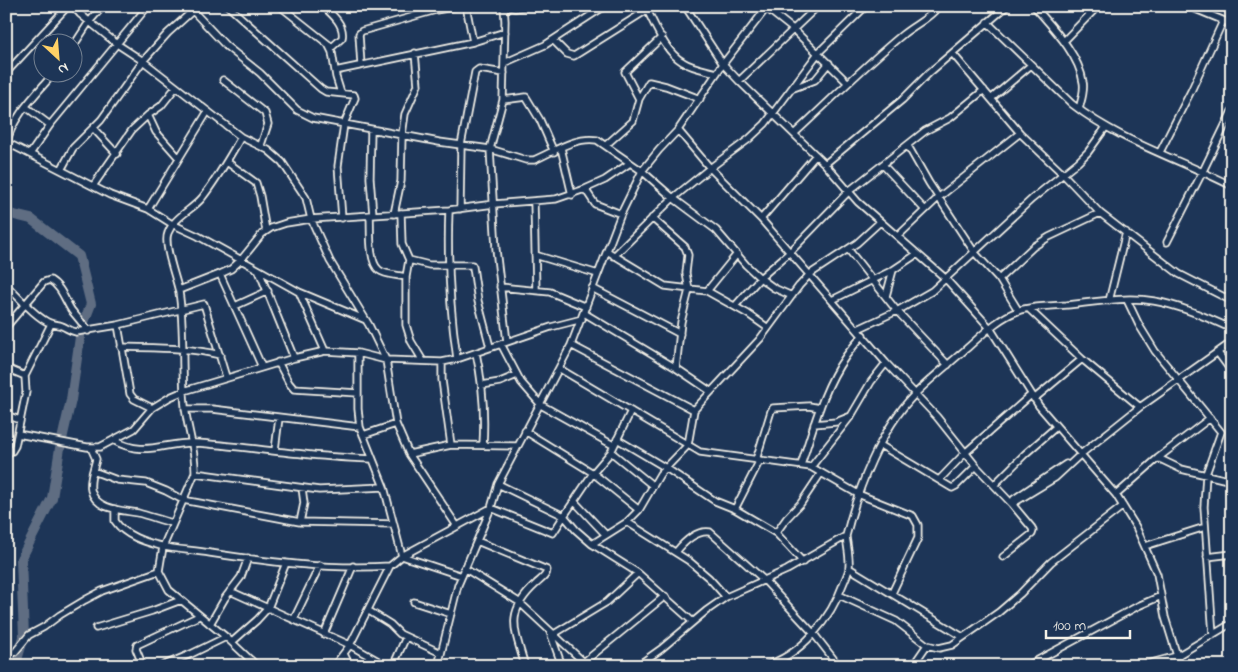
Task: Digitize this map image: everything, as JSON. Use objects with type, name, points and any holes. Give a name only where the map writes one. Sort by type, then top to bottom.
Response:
[{"type":"street","points":[[6,73],[68,6]]},
{"type":"street","points":[[73,6],[89,22],[117,44],[143,61],[241,137],[261,145],[277,157],[301,189],[306,198],[311,219],[330,261],[366,320],[386,360],[396,424],[409,454],[457,526]]},
{"type":"street","points":[[82,33],[103,6]]},
{"type":"street","points":[[30,154],[50,125],[148,6]]},
{"type":"street","points":[[228,6],[326,92],[351,94],[355,98],[344,124],[338,170],[342,218]]},
{"type":"street","points":[[280,6],[331,48],[341,93]]},
{"type":"street","points":[[323,6],[335,17],[343,34],[342,38],[331,48]]},
{"type":"street","points":[[361,65],[359,34],[362,31],[436,10],[458,6]]},
{"type":"street","points":[[466,6],[473,42]]},
{"type":"street","points":[[528,6],[503,7],[505,32],[503,100],[490,149],[504,343],[517,375],[525,388],[541,405],[614,445]]},
{"type":"street","points":[[504,63],[553,40],[606,6]]},
{"type":"street","points":[[685,6],[723,64],[739,82],[816,155],[848,191],[880,222],[945,278],[990,328],[1033,397],[1056,427],[1116,495],[1146,546],[1157,574],[1177,656],[1183,666]]},
{"type":"street","points":[[739,82],[818,6]]},
{"type":"street","points":[[614,256],[673,198],[749,139],[773,115],[818,52],[866,6]]},
{"type":"street","points":[[794,134],[848,82],[904,34],[926,19],[939,6]]},
{"type":"street","points":[[824,164],[902,100],[929,73],[1007,6]]},
{"type":"street","points":[[1034,6],[1064,41],[1075,60],[1083,82],[1079,109]]},
{"type":"street","points":[[1064,41],[1098,6]]},
{"type":"street","points":[[1188,6],[1232,24]]},
{"type":"street","points":[[438,666],[464,568],[491,508],[498,484],[560,369],[584,313],[621,214],[642,171],[658,150],[678,130],[723,64],[766,7],[794,30],[848,82]]},
{"type":"street","points":[[553,40],[567,54],[574,56],[646,8],[674,55],[683,62],[717,73]]},
{"type":"street","points":[[61,170],[74,148],[101,120],[143,61],[168,33],[195,9],[226,46],[260,73],[297,110],[313,118],[490,149],[526,160],[534,160],[580,139],[589,138],[597,140],[642,171],[673,198],[716,230],[760,278],[774,288],[792,296]]},
{"type":"street","points":[[1160,152],[1191,91],[1223,20]]},
{"type":"street","points":[[987,22],[1079,109],[1106,127],[1232,186]]},
{"type":"street","points":[[335,71],[473,42],[505,32]]},
{"type":"street","points":[[639,99],[626,72],[662,37]]},
{"type":"street","points":[[415,53],[418,85],[405,114],[402,135],[398,213],[402,244],[409,260],[406,277],[406,325],[411,341],[423,361]]},
{"type":"street","points":[[953,54],[1020,133],[1100,213],[1179,274],[1232,301]]},
{"type":"street","points":[[791,89],[815,80],[829,63]]},
{"type":"street","points":[[992,98],[1032,65]]},
{"type":"street","points":[[460,208],[461,145],[475,72],[479,69],[504,73]]},
{"type":"street","points":[[223,80],[265,112],[268,117],[267,130],[261,145]]},
{"type":"street","points":[[47,82],[12,127],[6,142],[110,195],[148,209],[172,224],[198,236],[299,292],[366,320]]},
{"type":"street","points":[[606,145],[633,121],[639,99],[647,83],[650,82],[700,99]]},
{"type":"street","points":[[93,186],[132,130],[161,106],[176,87]]},
{"type":"street","points":[[735,306],[760,278],[790,252],[848,191],[926,131],[950,118],[984,90]]},
{"type":"street","points":[[503,100],[526,97],[529,105],[540,120],[554,152]]},
{"type":"street","points":[[26,107],[50,125]]},
{"type":"street","points":[[148,209],[208,111]]},
{"type":"street","points":[[1167,242],[1232,111]]},
{"type":"street","points":[[148,115],[156,132],[179,158]]},
{"type":"street","points":[[858,329],[922,298],[975,253],[1032,199],[1088,152],[1106,127]]},
{"type":"street","points":[[93,128],[117,154]]},
{"type":"street","points":[[371,129],[372,256],[378,270],[406,277]]},
{"type":"street","points":[[678,130],[710,168],[761,219],[886,363],[937,417],[976,466],[1011,502],[1033,531],[1003,557]]},
{"type":"street","points":[[898,236],[938,198],[1020,133]]},
{"type":"street","points":[[241,137],[227,162],[202,197],[172,224],[167,233],[167,243],[182,310],[185,409],[193,443],[195,473],[163,547],[159,571],[168,590],[232,642],[257,666]]},
{"type":"street","points":[[908,146],[938,198],[975,253],[999,278],[1018,310]]},
{"type":"street","points":[[561,148],[572,195]]},
{"type":"street","points":[[761,219],[816,155]]},
{"type":"street","points":[[227,162],[256,183],[266,231]]},
{"type":"street","points":[[179,290],[220,274],[241,260],[262,234],[286,223],[311,219],[449,210],[556,199],[572,195],[604,180],[630,163]]},
{"type":"street","points":[[883,165],[925,210]]},
{"type":"street","points":[[585,189],[595,204],[621,214]]},
{"type":"street","points":[[534,202],[536,290]]},
{"type":"street","points":[[449,210],[450,306],[457,359]]},
{"type":"street","points":[[999,278],[1033,248],[1049,237],[1100,213]]},
{"type":"street","points":[[652,218],[686,247],[688,255],[686,273],[689,290],[680,334],[676,368]]},
{"type":"street","points":[[592,544],[627,522],[639,510],[652,485],[688,445],[694,410],[768,328],[799,286],[810,274],[848,249],[880,222]]},
{"type":"street","points":[[1108,301],[1126,232]]},
{"type":"street","points":[[848,249],[897,311],[948,365]]},
{"type":"street","points":[[607,252],[665,286],[707,291],[735,306],[768,328]]},
{"type":"street","points":[[707,291],[737,254]]},
{"type":"street","points":[[832,300],[893,270],[917,254]]},
{"type":"street","points":[[535,255],[598,274]]},
{"type":"street","points":[[409,260],[429,265],[472,265],[478,301],[490,347]]},
{"type":"street","points":[[886,296],[893,270]]},
{"type":"street","points":[[259,271],[294,358]]},
{"type":"street","points":[[220,274],[262,367]]},
{"type":"street","points":[[6,327],[44,282],[50,280],[62,293],[88,331]]},
{"type":"street","points":[[6,284],[25,303],[51,324],[61,325],[71,332],[118,326],[204,304],[226,377]]},
{"type":"street","points":[[500,286],[550,292],[676,368],[710,391]]},
{"type":"street","points":[[592,288],[680,334]]},
{"type":"street","points":[[235,306],[268,291]]},
{"type":"street","points":[[299,292],[325,351]]},
{"type":"street","points":[[1128,300],[1139,325],[1155,351],[1221,432],[1206,474],[1205,526],[1212,635]]},
{"type":"street","points":[[763,666],[784,657],[814,634],[839,595],[849,568],[846,536],[858,494],[880,445],[896,418],[915,394],[990,328],[1018,310],[1108,301],[1153,300],[1232,329]]},
{"type":"street","points":[[1029,309],[1082,359],[1140,407]]},
{"type":"street","points":[[18,434],[90,448],[100,447],[134,429],[152,408],[170,397],[226,377],[278,362],[325,351],[358,353],[386,360],[442,362],[476,353],[551,327],[584,313]]},
{"type":"street","points":[[6,454],[12,451],[15,446],[18,434],[26,392],[25,376],[51,324]]},
{"type":"street","points":[[118,326],[130,394],[134,399],[152,408]]},
{"type":"street","points":[[802,465],[820,408],[845,356],[863,335]]},
{"type":"street","points":[[1011,502],[1055,478],[1081,454],[1140,407],[1232,342]]},
{"type":"street","points":[[571,345],[694,410]]},
{"type":"street","points":[[121,347],[182,349],[220,355]]},
{"type":"street","points":[[358,353],[360,427],[384,487],[402,556]]},
{"type":"street","points":[[476,353],[485,417],[484,444]]},
{"type":"street","points":[[1218,353],[1232,372]]},
{"type":"street","points":[[940,479],[965,453],[1082,359]]},
{"type":"street","points":[[278,362],[291,387],[294,389],[358,394]]},
{"type":"street","points":[[442,362],[442,380],[451,445]]},
{"type":"street","points":[[811,467],[851,416],[871,382],[886,363]]},
{"type":"street","points":[[6,368],[25,376]]},
{"type":"street","points":[[560,369],[700,452],[811,467],[858,494],[913,516],[918,525],[919,534],[892,593]]},
{"type":"street","points":[[482,385],[500,382],[517,375]]},
{"type":"street","points":[[735,509],[758,460],[773,408],[809,406],[820,408]]},
{"type":"street","points":[[185,409],[212,409],[360,427]]},
{"type":"street","points":[[334,666],[350,645],[369,611],[390,566],[402,556],[491,508],[554,533],[593,473],[611,452],[631,411]]},
{"type":"street","points":[[6,415],[20,420]]},
{"type":"street","points":[[814,424],[836,422],[851,416]]},
{"type":"street","points":[[275,450],[279,418]]},
{"type":"street","points":[[1116,495],[1158,458],[1210,418]]},
{"type":"street","points":[[363,435],[396,424]]},
{"type":"street","points":[[994,485],[1056,427]]},
{"type":"street","points":[[525,431],[593,473],[639,510]]},
{"type":"street","points":[[617,439],[666,468],[715,501],[735,509],[776,533],[803,562]]},
{"type":"street","points":[[113,440],[133,449],[193,443],[372,459]]},
{"type":"street","points":[[409,454],[451,445],[517,446]]},
{"type":"street","points":[[880,445],[940,479],[952,488],[976,466]]},
{"type":"street","points":[[90,448],[96,459],[91,476],[91,489],[96,500],[115,509],[172,523]]},
{"type":"street","points":[[611,452],[652,485]]},
{"type":"street","points":[[1158,458],[1182,470],[1232,481]]},
{"type":"street","points":[[93,471],[117,480],[146,483],[183,500],[300,522],[394,524]]},
{"type":"street","points":[[195,473],[319,490],[384,487]]},
{"type":"street","points":[[776,533],[801,503],[820,473]]},
{"type":"street","points":[[498,484],[564,516],[592,544],[638,574],[692,622]]},
{"type":"street","points":[[300,522],[304,503],[302,488]]},
{"type":"street","points":[[574,501],[606,535]]},
{"type":"street","points":[[839,595],[896,621],[927,644],[934,647],[952,645],[999,612],[1020,594],[1051,562],[1123,506]]},
{"type":"street","points":[[115,509],[115,521],[126,532],[163,547],[320,566],[390,566]]},
{"type":"street","points":[[627,522],[676,552],[709,578],[726,597]]},
{"type":"street","points":[[1146,546],[1205,526]]},
{"type":"street","points":[[676,552],[687,539],[708,532],[764,580],[814,634],[839,666]]},
{"type":"street","points":[[637,666],[726,597],[803,562],[846,536]]},
{"type":"street","points":[[477,541],[546,568],[547,574],[519,602],[514,626],[525,666]]},
{"type":"street","points":[[1207,557],[1232,554]]},
{"type":"street","points":[[402,556],[462,576]]},
{"type":"street","points":[[210,624],[241,577],[248,558]]},
{"type":"street","points":[[232,642],[258,620],[268,608],[286,563]]},
{"type":"street","points":[[294,620],[320,566]]},
{"type":"street","points":[[324,634],[353,566]]},
{"type":"street","points":[[464,568],[519,602],[586,664],[665,596]]},
{"type":"street","points":[[849,568],[963,637]]},
{"type":"street","points":[[6,657],[15,652],[29,635],[37,632],[84,600],[102,591],[159,571]]},
{"type":"street","points":[[552,632],[607,602],[638,574]]},
{"type":"street","points":[[230,591],[350,645],[387,666]]},
{"type":"street","points":[[1027,666],[1138,606],[1161,596]]},
{"type":"street","points":[[96,628],[181,600]]},
{"type":"street","points":[[414,602],[451,614]]},
{"type":"street","points":[[369,611],[406,637],[441,652]]},
{"type":"street","points":[[143,666],[136,649],[137,645],[199,616]]},
{"type":"street","points":[[1140,666],[1177,656],[1232,623]]},
{"type":"street","points":[[552,632],[554,646],[562,666]]},
{"type":"street","points":[[393,666],[406,637]]},
{"type":"street","points":[[162,666],[226,638]]},
{"type":"street","points":[[908,666],[916,660],[927,644]]},
{"type":"street","points":[[344,654],[350,666]]},
{"type":"street","points":[[241,666],[251,660]]},
{"type":"waterway","points":[[6,213],[31,219],[79,256],[91,304],[81,330],[71,400],[60,448],[52,498],[21,559],[24,637],[15,666]]}]
